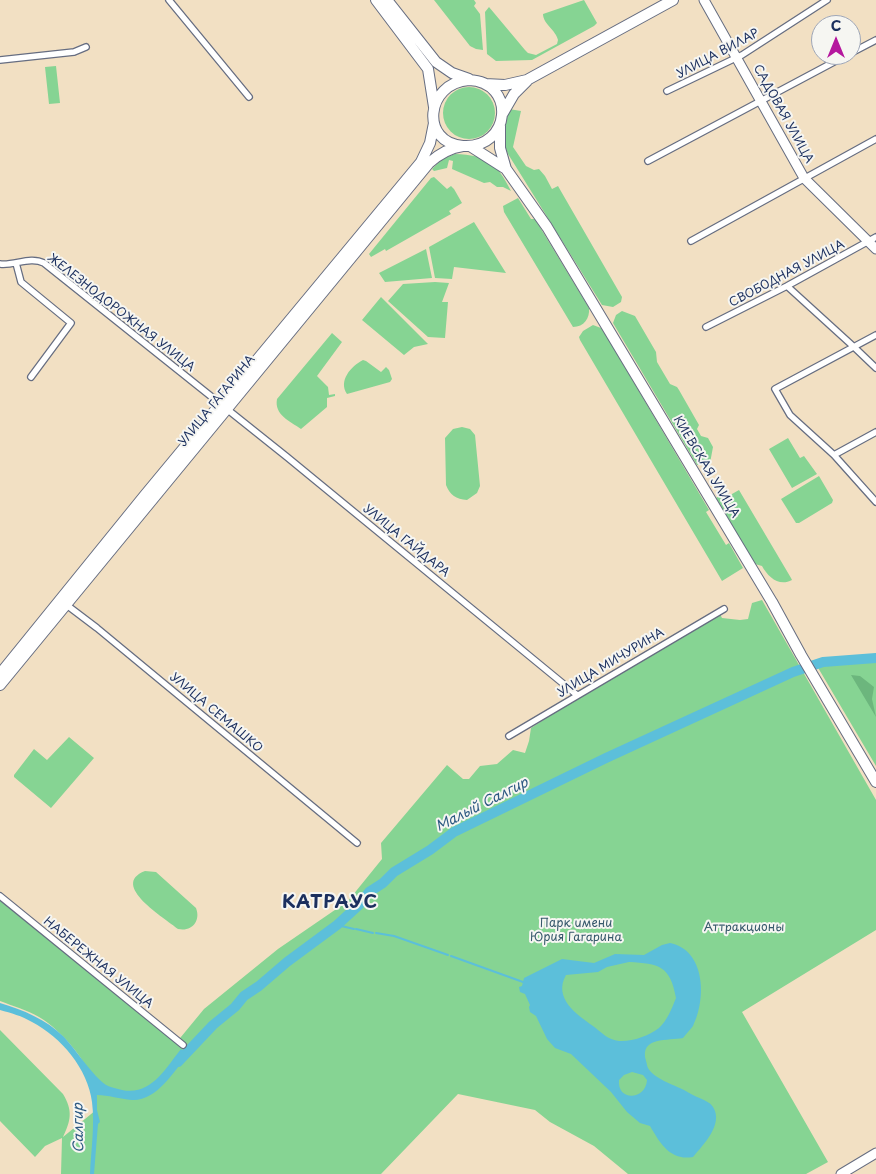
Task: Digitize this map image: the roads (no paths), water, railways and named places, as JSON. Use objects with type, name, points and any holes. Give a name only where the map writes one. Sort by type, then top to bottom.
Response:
[{"type":"main road","points":[[376,0],[428,69],[434,108],[434,123],[439,134],[455,145],[466,146],[489,139],[500,126],[502,106],[498,97],[492,89],[480,82],[452,73],[436,62],[387,0]]},
{"type":"main road","points":[[434,108],[438,98],[448,87],[460,81],[504,85],[527,80],[673,0]]},
{"type":"main road","name":"САДОВАЯ УЛИЦА","points":[[704,0],[804,178],[872,239],[876,249]]},
{"type":"main road","points":[[502,116],[514,94],[527,80]]},
{"type":"main road","name":"УЛИЦА ГАГАРИНА","points":[[224,406],[421,162],[433,134],[434,123]]},
{"type":"main road","name":"КИЕВСКАЯ УЛИЦА","points":[[500,126],[500,148],[506,169],[547,228],[601,316],[772,602],[876,782]]},
{"type":"main road","name":"УЛИЦА ГАГАРИНА","points":[[0,685],[145,495],[224,406],[429,163],[442,153],[455,147],[466,146]]},
{"type":"main road","name":"КИЕВСКАЯ УЛИЦА","points":[[466,146],[486,155],[506,169]]},
{"type":"main road","name":"УЛИЦА ГАГАРИНА","points":[[0,674],[63,602]]},
{"type":"main road","points":[[842,1174],[876,1153]]},
{"type":"street","points":[[169,0],[249,97]]},
{"type":"street","name":"УЛИЦА ВИЛАР","points":[[667,91],[737,58],[828,0]]},
{"type":"street","points":[[861,48],[876,40]]},
{"type":"street","points":[[0,60],[74,52],[86,47]]},
{"type":"street","points":[[648,161],[828,65]]},
{"type":"street","points":[[691,241],[876,139]]},
{"type":"street","name":"СВОБОДНАЯ УЛИЦА","points":[[706,327],[787,286],[872,239]]},
{"type":"street","name":"ЖЕЛЕЗНОДОРОЖНАЯ УЛИЦА","points":[[0,264],[36,260],[44,262],[224,406]]},
{"type":"street","points":[[16,263],[20,282],[71,323],[31,377]]},
{"type":"street","points":[[787,286],[876,368]]},
{"type":"street","points":[[876,335],[775,389],[790,415],[834,454],[876,502]]},
{"type":"street","name":"УЛИЦА ГАЙДАРА","points":[[224,406],[577,695]]},
{"type":"street","points":[[834,454],[876,432]]},
{"type":"street","name":"УЛИЦА СЕМАШКО","points":[[63,602],[357,843]]},
{"type":"street","name":"УЛИЦА МИЧУРИНА","points":[[510,736],[724,609]]},
{"type":"street","name":"НАБЕРЕЖНАЯ УЛИЦА","points":[[0,896],[183,1046]]},
{"type":"water","points":[[670,943],[682,947],[696,965],[700,977],[700,1002],[693,1026],[683,1038],[657,1041],[647,1047],[645,1053],[648,1067],[654,1075],[706,1101],[713,1107],[716,1114],[714,1127],[707,1140],[693,1157],[685,1158],[672,1153],[662,1144],[650,1126],[640,1123],[627,1112],[611,1092],[571,1054],[555,1048],[547,1039],[536,1016],[530,1012],[530,1005],[525,994],[520,992],[519,987],[522,986],[524,978],[562,959],[594,963],[615,954],[644,955],[662,945]],"holes":[[[629,962],[662,968],[670,979],[676,998],[667,1018],[659,1028],[640,1038],[619,1041],[605,1035],[568,1005],[562,991],[563,983],[566,975],[598,972],[607,967]],[[632,1072],[643,1075],[647,1080],[642,1092],[632,1096],[622,1092],[619,1080],[624,1075]]]},
{"type":"water","points":[[0,1003],[26,1012],[50,1025],[64,1037],[101,1081],[113,1088],[132,1091],[141,1089],[149,1085],[163,1072],[181,1049],[188,1055],[164,1084],[149,1096],[132,1100],[97,1095],[97,1110],[100,1122],[98,1124],[94,1174],[90,1174],[93,1129],[92,1102],[85,1078],[79,1066],[63,1045],[43,1028],[28,1020],[0,1010]]},
{"type":"waterway","name":"Малый Салгир","points":[[178,1062],[244,996],[337,925],[359,905],[369,892],[383,883],[394,872],[430,850],[454,832],[606,758],[793,672],[823,662],[876,658]]},
{"type":"waterway","points":[[337,925],[354,929]]},
{"type":"waterway","points":[[356,929],[373,933]]},
{"type":"waterway","points":[[376,933],[394,936],[448,955]]},
{"type":"waterway","points":[[451,956],[523,982]]},
{"type":"district","name":"КАТРАУС","points":[[330,903]]},
{"type":"park label","name":"Аттракционы","points":[[744,928]]},
{"type":"park label","name":"Парк имени Юрия Гагарина","points":[[576,931]]},
{"type":"water label","name":"Салгир","points":[[79,1128]]}]
